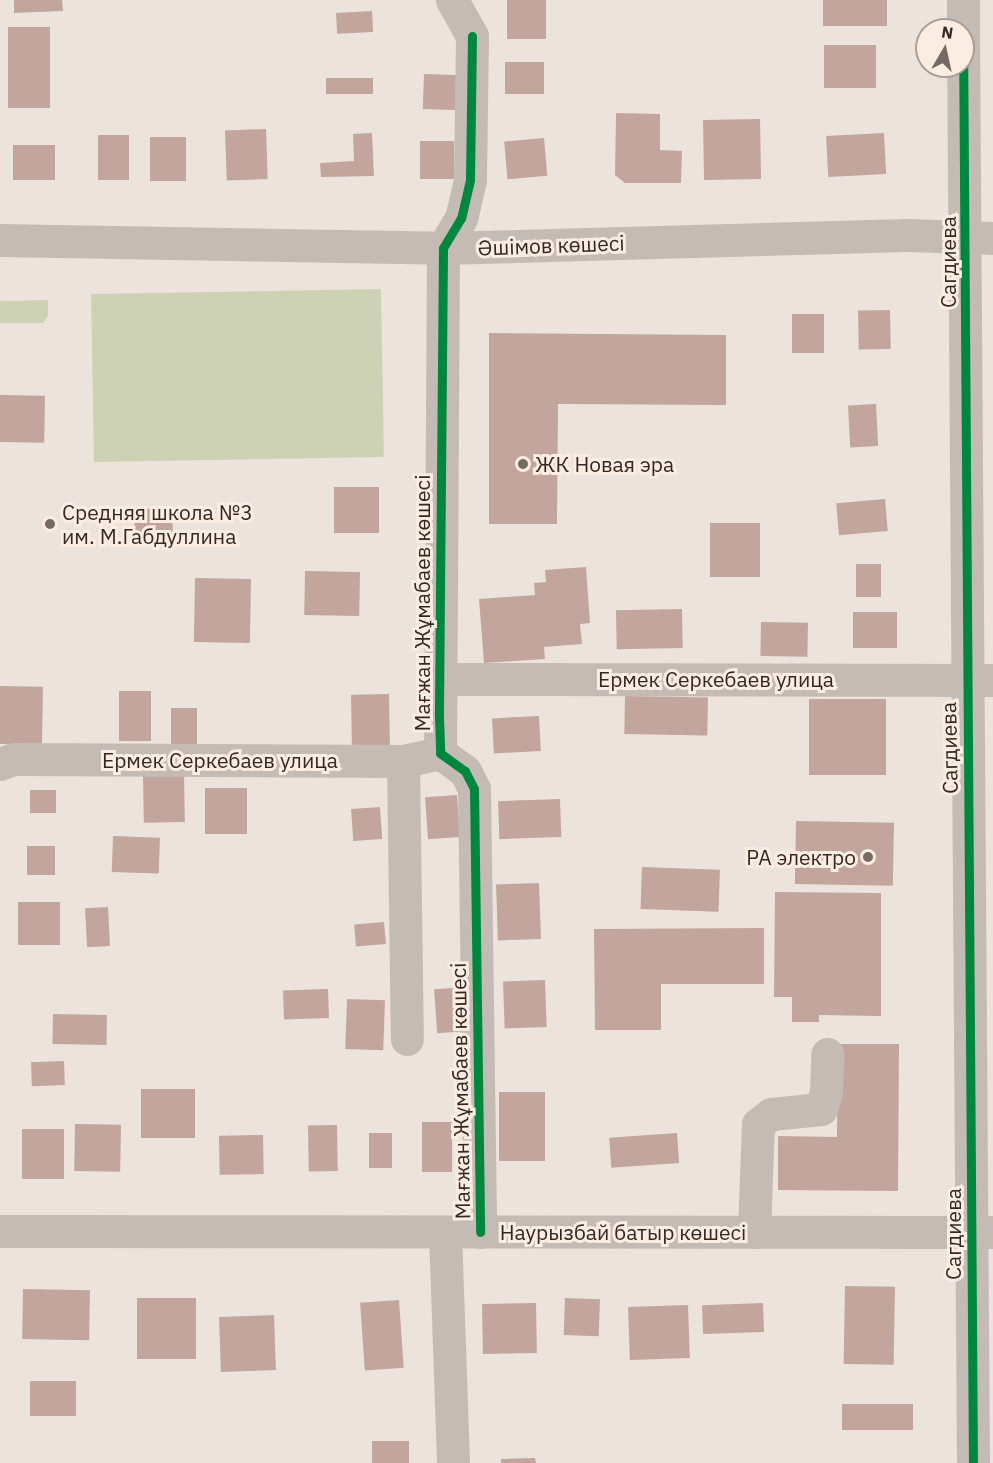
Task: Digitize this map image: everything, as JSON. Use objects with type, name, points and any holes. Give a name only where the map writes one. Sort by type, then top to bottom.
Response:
[{"type":"street","points":[[443,248],[461,218],[470,180],[472,36],[452,0]]},
{"type":"street","name":"Сагдиева","points":[[966,13],[979,237],[982,1232],[974,1463]]},
{"type":"street","name":"Әшімов көшесі","points":[[0,240],[443,248],[979,237]]},
{"type":"street","name":"Мағжан Жұмабаев көшесі","points":[[443,248],[440,753],[465,771],[474,789],[480,1232]]},
{"type":"street","name":"Ермек Серкебаев улица","points":[[440,679],[980,680]]},
{"type":"street","name":"Ермек Серкебаев улица","points":[[0,764],[14,759],[402,761],[440,753]]},
{"type":"street","points":[[402,761],[407,1039]]},
{"type":"street","points":[[754,1232],[758,1124],[771,1114],[821,1109],[826,1092],[827,1054]]},
{"type":"street","name":"Наурызбай батыр көшесі","points":[[0,1231],[982,1232]]},
{"type":"street","name":"Мағжан Жұмабаев көшесі","points":[[445,1232],[453,1463]]},
{"type":"green space","points":[[381,289],[384,457],[94,462],[91,294]]},
{"type":"green space","points":[[48,300],[48,316],[43,323],[0,323],[0,301]]},
{"type":"building","points":[[14,0],[62,0],[63,11],[14,13]]},
{"type":"building","points":[[507,0],[546,0],[546,39],[507,39]]},
{"type":"building","points":[[823,0],[887,0],[887,26],[823,26]]},
{"type":"building","points":[[372,11],[373,32],[337,34],[336,13]]},
{"type":"building","points":[[8,27],[50,27],[50,108],[8,108]]},
{"type":"building","points":[[824,45],[876,45],[876,88],[824,88]]},
{"type":"building","points":[[505,62],[544,62],[544,94],[505,94]]},
{"type":"building","points":[[424,74],[460,75],[459,110],[423,109]]},
{"type":"building","points":[[326,78],[373,78],[373,94],[326,94]]},
{"type":"building","points":[[616,113],[660,114],[660,150],[682,151],[681,183],[625,183],[615,175]]},
{"type":"building","points":[[760,119],[761,179],[704,180],[703,120]]},
{"type":"building","points":[[266,129],[268,179],[227,180],[225,130]]},
{"type":"building","points":[[372,133],[374,176],[321,177],[320,163],[354,161],[353,134]]},
{"type":"building","points":[[884,133],[886,174],[828,177],[826,136]]},
{"type":"building","points":[[98,135],[129,135],[129,180],[98,180]]},
{"type":"building","points":[[150,137],[186,137],[186,181],[150,181]]},
{"type":"building","points":[[544,138],[547,176],[507,179],[504,141]]},
{"type":"building","points":[[420,141],[454,141],[454,179],[420,179]]},
{"type":"building","points":[[13,145],[55,145],[55,180],[13,180]]},
{"type":"building","points":[[890,310],[891,349],[859,350],[858,311]]},
{"type":"building","points":[[792,314],[824,314],[824,353],[792,353]]},
{"type":"building","name":"ЖК Новая эра","points":[[489,333],[726,335],[726,405],[558,404],[557,524],[489,524]]},
{"type":"building","points":[[0,395],[45,396],[44,443],[0,442]]},
{"type":"building","points":[[876,404],[878,446],[850,447],[848,405]]},
{"type":"building","points":[[334,487],[379,487],[379,533],[334,533]]},
{"type":"building","points":[[885,499],[888,531],[839,535],[836,503]]},
{"type":"building","points":[[172,508],[173,545],[135,546],[134,509]]},
{"type":"building","points":[[710,523],[760,523],[760,577],[710,577]]},
{"type":"building","points":[[856,564],[881,564],[881,597],[856,597]]},
{"type":"building","points":[[586,567],[590,623],[580,624],[582,644],[544,647],[545,659],[484,663],[479,599],[535,595],[534,583],[546,582],[545,570]]},
{"type":"building","points":[[305,571],[360,572],[359,616],[304,615]]},
{"type":"building","points":[[195,578],[251,579],[250,643],[194,642]]},
{"type":"building","points":[[682,609],[683,648],[617,649],[616,610]]},
{"type":"building","points":[[853,612],[897,612],[897,648],[853,648]]},
{"type":"building","points":[[761,622],[808,623],[807,657],[760,656]]},
{"type":"building","points":[[0,686],[43,687],[42,745],[0,744]]},
{"type":"building","points":[[119,691],[151,691],[151,741],[119,741]]},
{"type":"building","points":[[389,694],[390,745],[352,746],[351,695]]},
{"type":"building","points":[[625,696],[708,697],[707,735],[624,734]]},
{"type":"building","points":[[809,699],[886,699],[886,775],[809,775]]},
{"type":"building","points":[[171,708],[197,708],[197,744],[171,744]]},
{"type":"building","points":[[539,716],[541,751],[494,753],[492,718]]},
{"type":"building","points":[[184,775],[185,822],[144,823],[143,776]]},
{"type":"building","points":[[205,788],[247,788],[247,834],[205,834]]},
{"type":"building","points":[[30,790],[56,790],[56,813],[30,813]]},
{"type":"building","points":[[457,795],[460,837],[428,839],[425,797]]},
{"type":"building","points":[[560,799],[561,837],[499,839],[498,801]]},
{"type":"building","points":[[380,807],[382,839],[353,841],[351,809]]},
{"type":"building","points":[[796,821],[894,823],[893,886],[795,884]]},
{"type":"building","points":[[113,836],[160,838],[159,874],[112,872]]},
{"type":"building","points":[[27,846],[55,846],[55,875],[27,875]]},
{"type":"building","points":[[642,867],[720,870],[718,912],[641,909]]},
{"type":"building","points":[[539,883],[541,939],[498,940],[496,885]]},
{"type":"building","points":[[775,892],[881,893],[881,1016],[819,1015],[819,1022],[792,1022],[792,997],[774,997]]},
{"type":"building","points":[[18,902],[60,902],[60,945],[18,945]]},
{"type":"building","points":[[108,907],[110,946],[87,947],[85,908]]},
{"type":"building","points":[[384,922],[386,944],[356,947],[354,925]]},
{"type":"building","points":[[764,928],[764,984],[661,984],[661,1030],[595,1030],[594,929]]},
{"type":"building","points":[[545,980],[547,1027],[505,1028],[503,981]]},
{"type":"building","points":[[466,987],[469,1031],[437,1033],[434,989]]},
{"type":"building","points":[[328,989],[329,1018],[284,1020],[283,991]]},
{"type":"building","points":[[347,999],[385,1000],[383,1050],[345,1049]]},
{"type":"building","points":[[53,1014],[107,1015],[106,1045],[52,1044]]},
{"type":"building","points":[[838,1044],[899,1044],[898,1191],[778,1190],[778,1136],[837,1137]]},
{"type":"building","points":[[64,1061],[65,1085],[32,1086],[31,1062]]},
{"type":"building","points":[[141,1089],[195,1089],[195,1138],[141,1138]]},
{"type":"building","points":[[499,1092],[545,1092],[545,1161],[499,1161]]},
{"type":"building","points":[[422,1122],[452,1122],[452,1172],[422,1172]]},
{"type":"building","points":[[75,1124],[121,1125],[120,1172],[74,1171]]},
{"type":"building","points":[[337,1125],[338,1171],[309,1171],[308,1126]]},
{"type":"building","points":[[22,1129],[64,1129],[64,1179],[22,1179]]},
{"type":"building","points":[[369,1133],[392,1133],[392,1168],[369,1168]]},
{"type":"building","points":[[677,1133],[679,1163],[611,1168],[609,1138]]},
{"type":"building","points":[[263,1135],[264,1174],[220,1175],[219,1136]]},
{"type":"building","points":[[845,1286],[895,1287],[894,1365],[844,1364]]},
{"type":"building","points":[[23,1289],[90,1290],[89,1340],[22,1339]]},
{"type":"building","points":[[137,1298],[196,1298],[196,1359],[137,1359]]},
{"type":"building","points":[[565,1298],[600,1299],[599,1336],[564,1335]]},
{"type":"building","points":[[399,1300],[404,1368],[365,1371],[360,1303]]},
{"type":"building","points":[[536,1303],[537,1353],[483,1354],[482,1304]]},
{"type":"building","points":[[763,1303],[764,1332],[703,1334],[702,1305]]},
{"type":"building","points":[[688,1305],[690,1358],[630,1360],[628,1307]]},
{"type":"building","points":[[274,1315],[276,1370],[221,1372],[219,1317]]},
{"type":"building","points":[[30,1381],[76,1381],[76,1416],[30,1416]]},
{"type":"building","points":[[842,1404],[913,1404],[913,1430],[842,1430]]},
{"type":"building","points":[[372,1441],[409,1441],[409,1463],[372,1463]]},
{"type":"building","points":[[535,1458],[536,1463],[501,1463],[501,1459]]},
{"type":"cycle path","points":[[472,36],[470,180],[461,218],[443,248],[439,717],[440,753],[465,771],[474,789],[480,1232]]},
{"type":"cycle path","points":[[963,78],[973,1463]]},
{"type":"place","name":"ЖК Новая эра","points":[[523,464]]},
{"type":"place","name":"Средняя школа №3 им. М.Габдуллина","points":[[50,524]]},
{"type":"place","name":"РА электро","points":[[868,857]]}]
